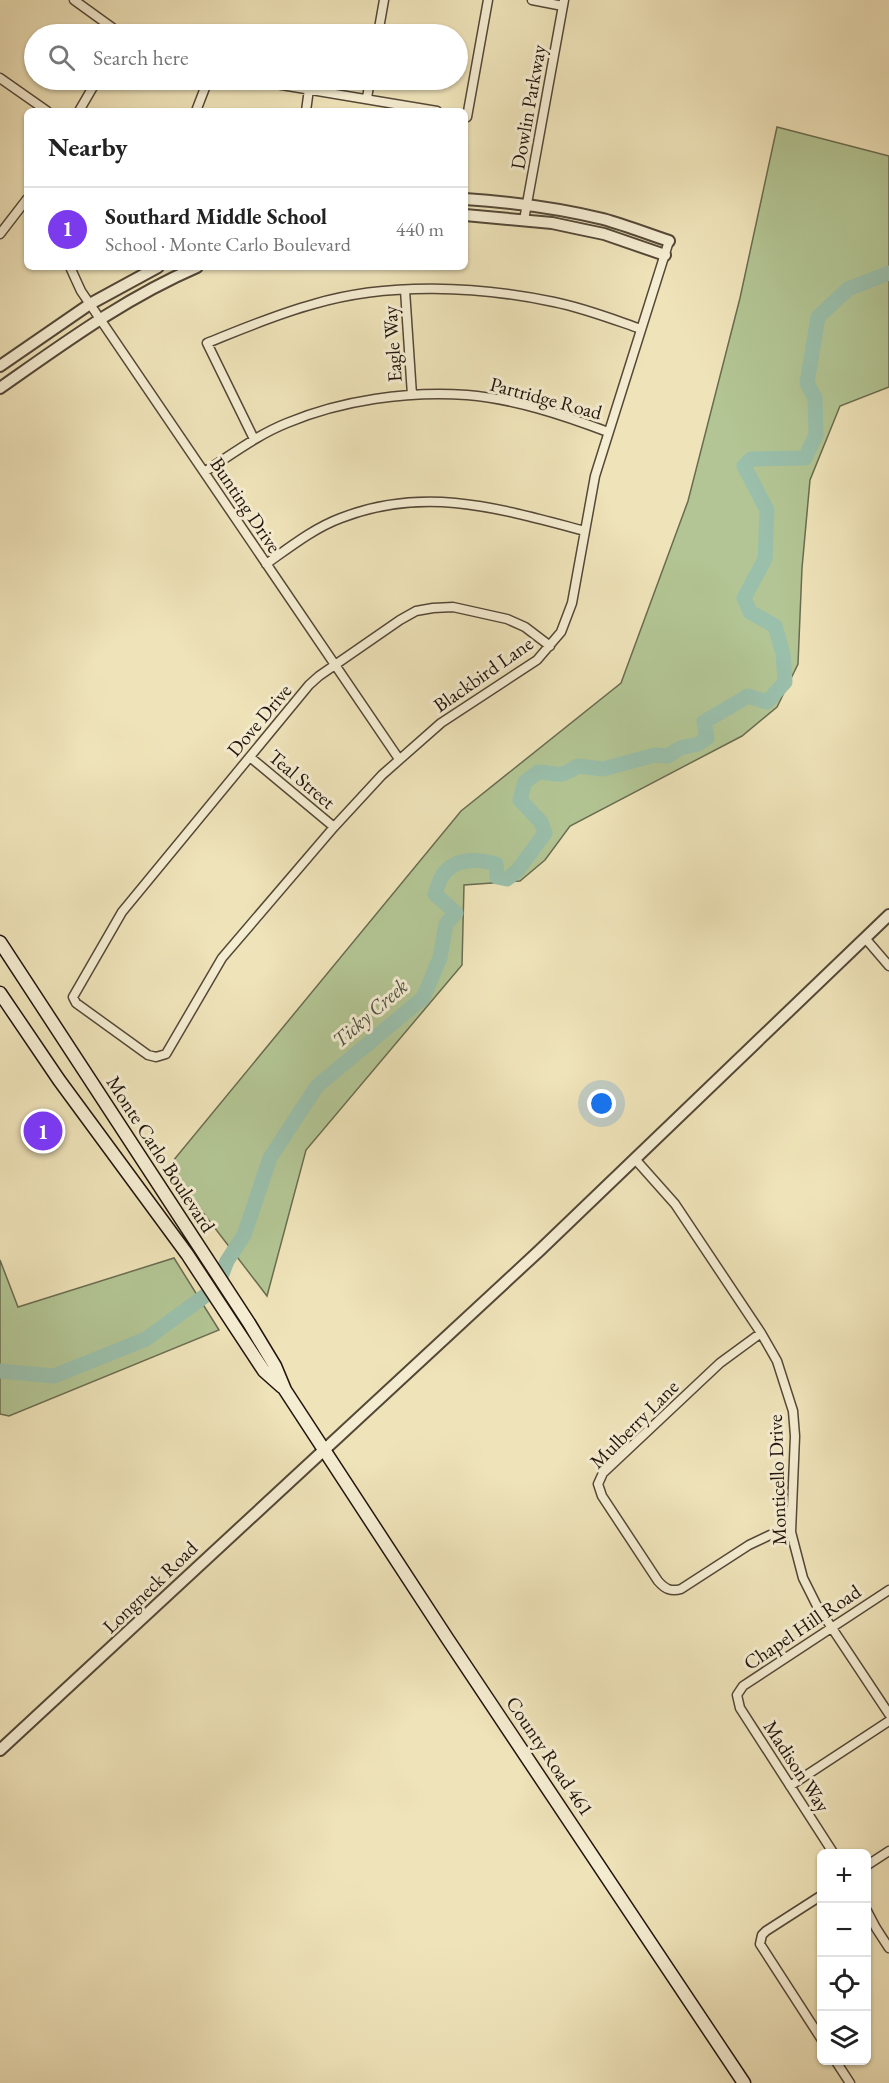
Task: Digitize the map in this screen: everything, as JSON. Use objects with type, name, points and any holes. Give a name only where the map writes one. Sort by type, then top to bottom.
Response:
[{"type":"main road","name":"Monte Carlo Boulevard","points":[[0,942],[193,1251],[239,1333],[264,1371],[285,1390]]},
{"type":"main road","name":"Monte Carlo Boulevard","points":[[0,993],[59,1080],[249,1323],[285,1390],[325,1450]]},
{"type":"main road","name":"County Road 461","points":[[325,1450],[459,1656],[744,2083]]},
{"type":"street","points":[[74,0],[107,24]]},
{"type":"street","points":[[380,24],[384,0]]},
{"type":"street","points":[[468,108],[488,0]]},
{"type":"street","points":[[532,0],[563,3]]},
{"type":"street","name":"Dowlin Parkway","points":[[524,220],[563,3]]},
{"type":"street","points":[[0,78],[43,108]]},
{"type":"street","points":[[81,108],[91,90]]},
{"type":"street","points":[[197,108],[204,90]]},
{"type":"street","points":[[306,108],[309,90]]},
{"type":"street","points":[[315,90],[421,108]]},
{"type":"street","points":[[367,98],[368,90]]},
{"type":"street","points":[[468,199],[527,205],[606,220],[669,241]]},
{"type":"street","points":[[0,234],[24,203]]},
{"type":"street","points":[[468,215],[552,223],[604,234],[665,255]]},
{"type":"street","name":"Blackbird Lane","points":[[166,1054],[222,958],[334,827],[382,775],[441,723],[537,660],[561,632],[572,603],[595,476],[669,241]]},
{"type":"street","name":"Bunting Drive","points":[[71,270],[81,291],[399,759]]},
{"type":"street","points":[[0,366],[90,304],[152,270]]},
{"type":"street","points":[[0,388],[100,319],[189,270]]},
{"type":"street","name":"Eagle Way","points":[[405,290],[412,395]]},
{"type":"street","points":[[254,439],[207,343],[268,318],[315,303],[365,292],[444,290],[488,293],[554,302],[641,329]]},
{"type":"street","name":"Partridge Road","points":[[204,472],[254,439],[286,423],[321,411],[364,401],[412,395],[467,395],[517,404],[566,416],[608,432]]},
{"type":"street","points":[[266,564],[315,531],[340,518],[398,503],[465,502],[496,507],[585,531]]},
{"type":"street","name":"Dove Drive","points":[[166,1054],[156,1058],[148,1055],[82,1009],[73,997],[123,912],[309,686],[400,620],[416,611],[433,608],[453,607],[507,618],[525,627],[550,646]]},
{"type":"street","name":"Teal Street","points":[[250,757],[334,827]]},
{"type":"street","name":"Longneck Road","points":[[0,1750],[110,1650],[217,1547],[325,1450],[635,1159],[889,915]]},
{"type":"street","points":[[865,938],[889,966]]},
{"type":"street","name":"Monticello Drive","points":[[635,1159],[675,1204],[761,1333],[777,1361],[793,1411],[795,1436],[791,1532],[803,1578],[831,1627],[889,1714]]},
{"type":"street","name":"Mulberry Lane","points":[[761,1333],[720,1363],[603,1473],[598,1484],[607,1504],[658,1581],[668,1590],[681,1589],[761,1539],[791,1532]]},
{"type":"street","name":"Chapel Hill Road","points":[[737,1695],[743,1686],[889,1590]]},
{"type":"street","name":"Madison Way","points":[[737,1695],[740,1708],[831,1849]]},
{"type":"street","points":[[790,1786],[889,1721]]},
{"type":"street","points":[[871,1863],[889,1851]]},
{"type":"street","points":[[817,1898],[766,1931],[760,1940],[762,1949],[817,2032]]},
{"type":"street","points":[[871,1917],[889,1948]]},
{"type":"street","points":[[838,2065],[850,2083]]},
{"type":"green space","points":[[777,127],[889,156],[889,387],[840,406],[810,480],[802,568],[798,664],[777,707],[742,736],[570,826],[545,860],[520,881],[464,885],[462,965],[306,1150],[267,1296],[168,1167],[461,811],[621,683],[688,501],[740,298]]},
{"type":"green space","points":[[174,1258],[219,1330],[9,1416],[0,1414],[0,1260],[18,1307]]},
{"type":"waterway","name":"Ticky Creek","points":[[0,1371],[54,1376],[146,1339],[217,1287],[227,1261],[244,1235],[270,1158],[317,1086],[423,998],[440,958],[446,924],[456,913],[435,894],[442,876],[453,866],[474,860],[496,864],[497,877],[507,879],[517,871],[545,833],[541,822],[520,800],[525,782],[538,772],[562,774],[578,766],[603,769],[655,755],[668,756],[680,748],[698,744],[707,738],[704,722],[748,696],[767,702],[785,682],[783,654],[775,626],[750,612],[744,598],[765,559],[767,510],[744,466],[751,459],[805,458],[816,435],[815,398],[807,383],[818,317],[848,289],[889,273]]},
{"type":"place","name":"Southard Middle School","points":[[43,1131]]}]
